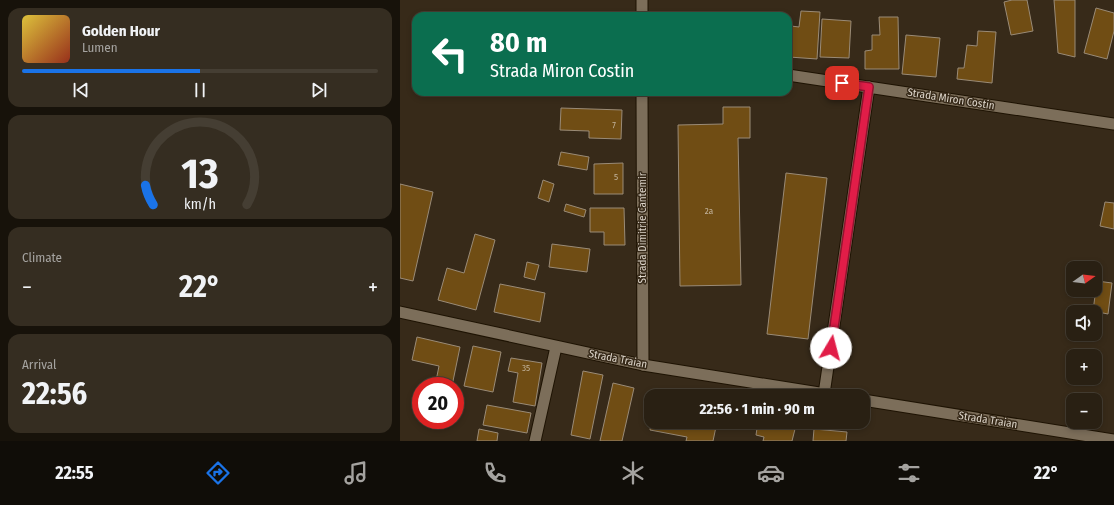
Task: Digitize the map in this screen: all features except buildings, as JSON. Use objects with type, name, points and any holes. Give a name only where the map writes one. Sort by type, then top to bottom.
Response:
[{"type":"street","points":[[642,0],[642,12]]},
{"type":"street","name":"Strada Miron Costin","points":[[792,76],[1114,124]]},
{"type":"street","points":[[825,389],[869,87]]},
{"type":"street","name":"Strada Dimitrie Cantemir","points":[[642,96],[643,365]]},
{"type":"street","name":"Strada Traian","points":[[400,312],[643,365],[793,389]]},
{"type":"street","points":[[535,441],[556,347]]},
{"type":"street","name":"Strada Traian","points":[[870,401],[1114,440]]},
{"type":"route","points":[[831,348],[869,87],[842,83]]}]
